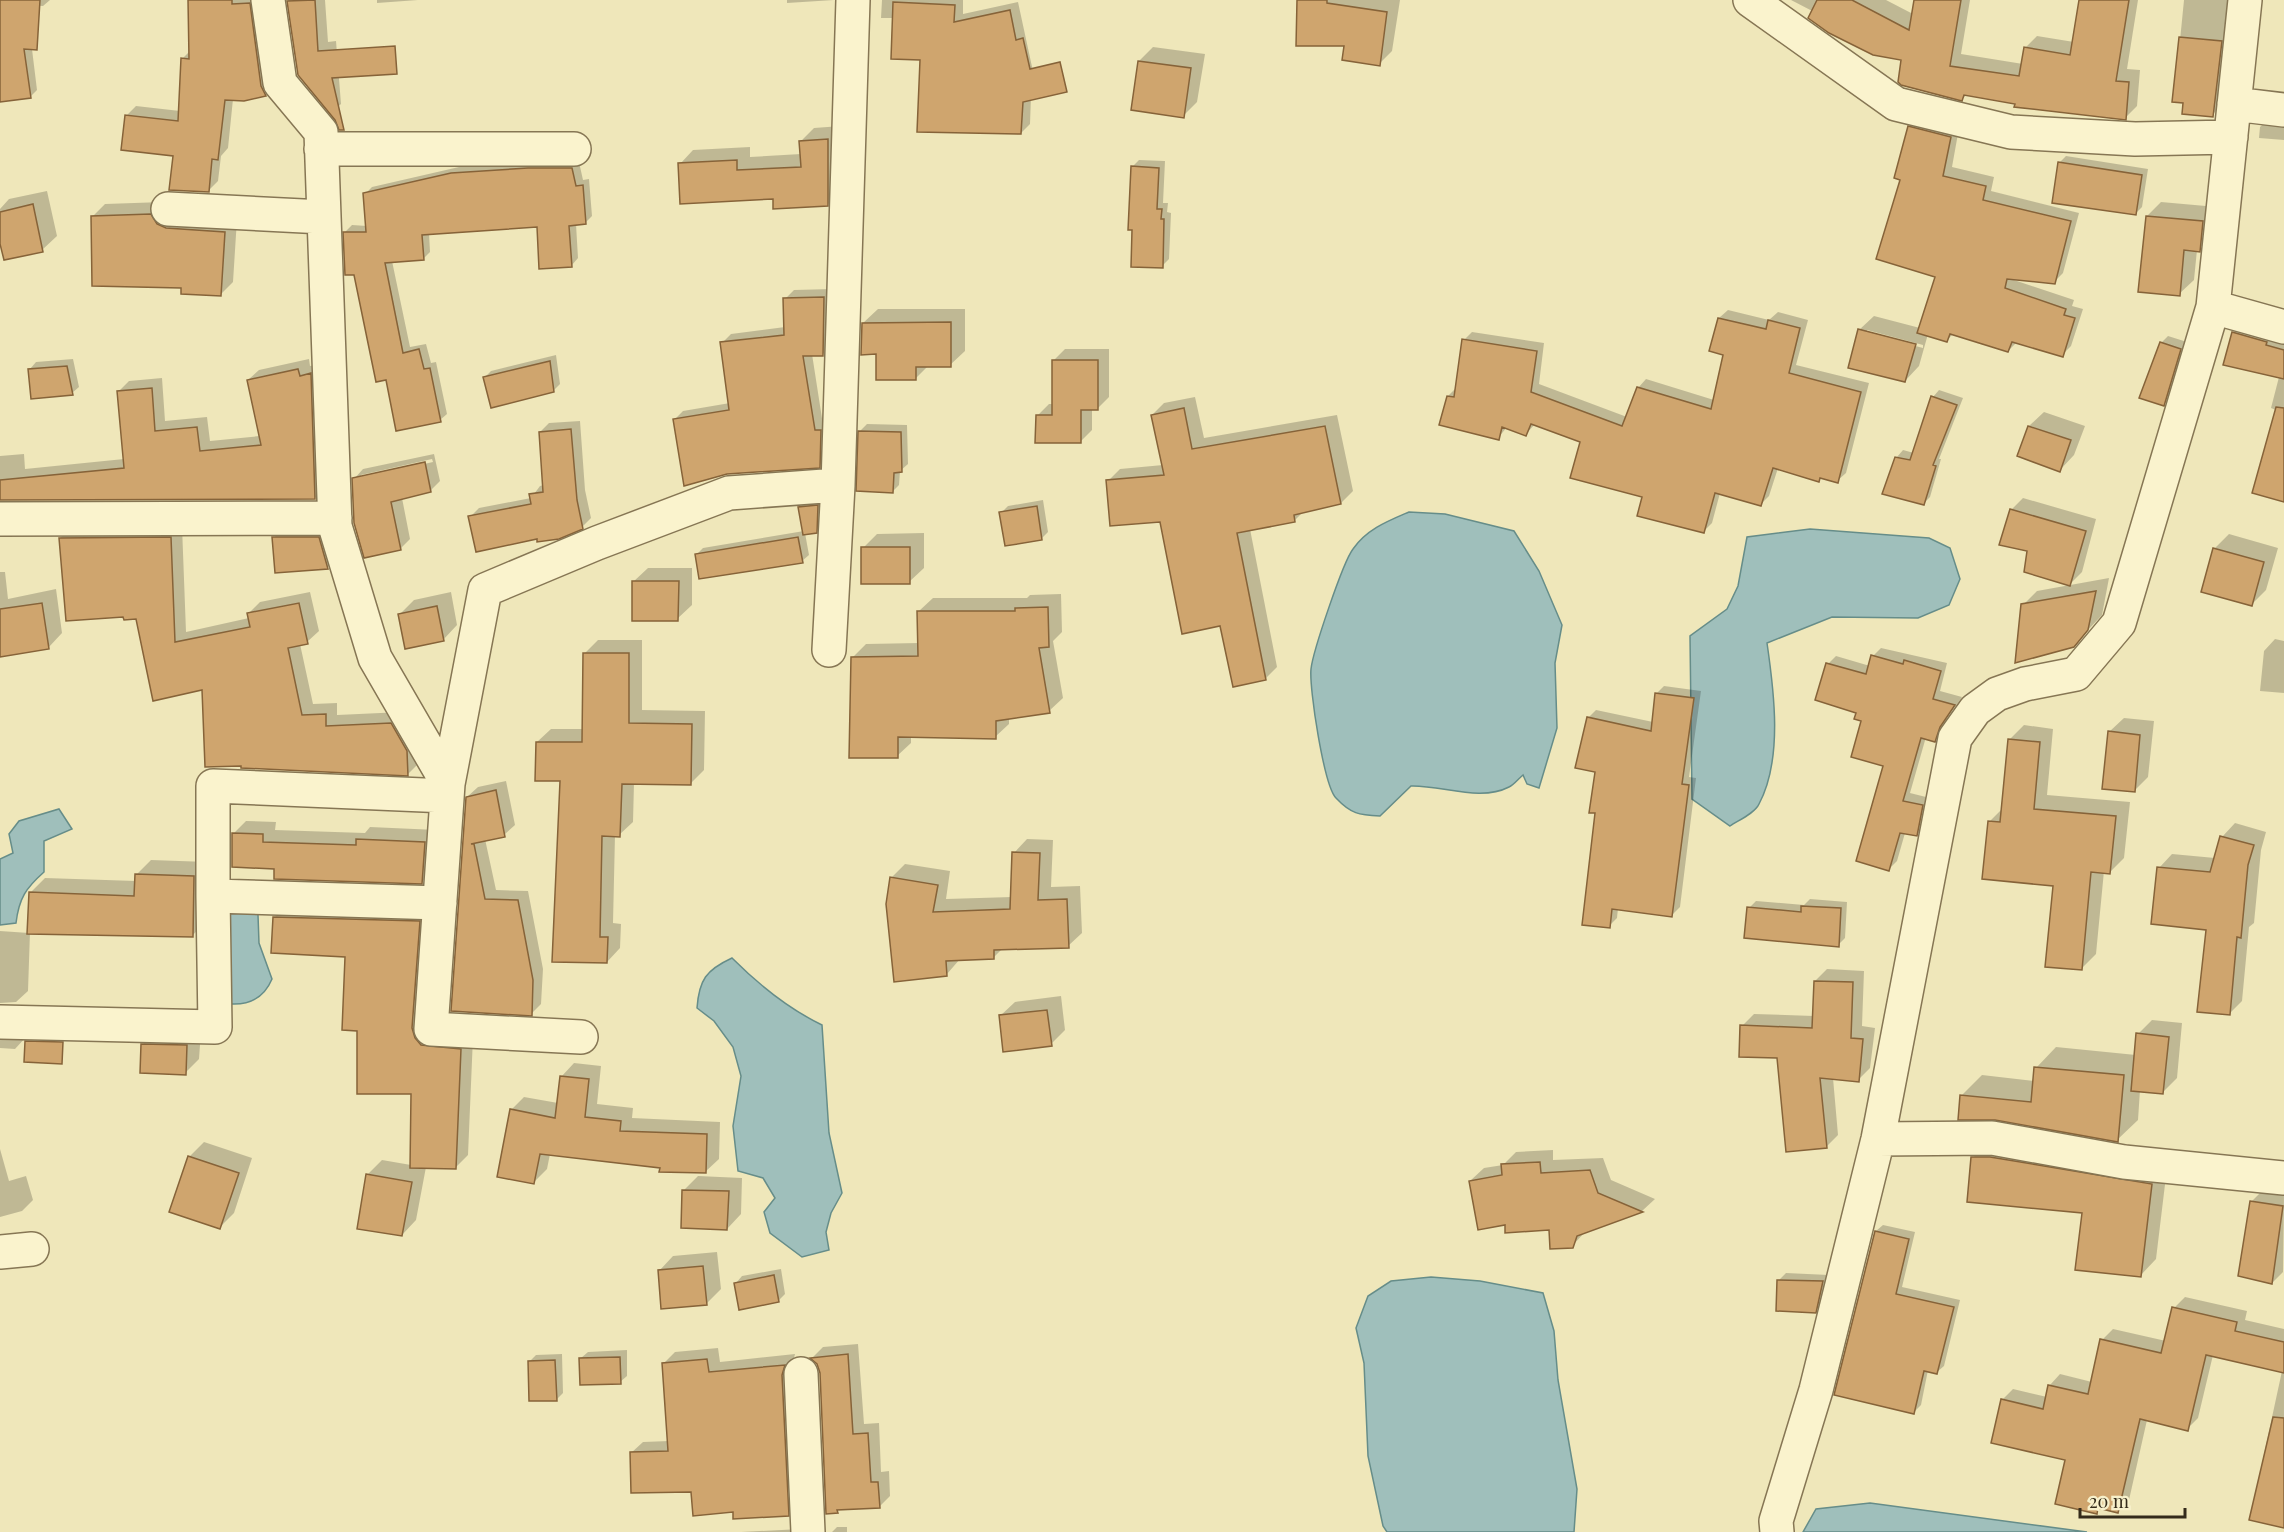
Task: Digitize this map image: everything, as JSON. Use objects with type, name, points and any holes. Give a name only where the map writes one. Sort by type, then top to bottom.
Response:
[{"type":"street","points":[[268,0],[280,83],[321,132],[335,518],[375,658],[447,790]]},
{"type":"street","points":[[828,650],[838,484],[854,0]]},
{"type":"street","points":[[1750,0],[1896,104],[2011,132],[2135,139],[2231,137]]},
{"type":"street","points":[[1777,1532],[1776,1521],[1816,1390],[1878,1139],[1955,738],[1975,710],[1997,694],[2025,684],[2076,674],[2120,623],[2214,307],[2245,0]]},
{"type":"street","points":[[2234,104],[2284,110]]},
{"type":"street","points":[[321,149],[573,149]]},
{"type":"street","points":[[168,208],[323,217]]},
{"type":"street","points":[[2214,307],[2284,327]]},
{"type":"street","points":[[581,1037],[431,1029],[447,790],[485,590],[597,543],[729,493],[838,484]]},
{"type":"street","points":[[0,519],[335,518]]},
{"type":"street","points":[[0,1022],[215,1027],[213,786],[447,790]]},
{"type":"street","points":[[213,896],[440,903]]},
{"type":"street","points":[[1878,1139],[1992,1138],[2124,1162],[2284,1178]]},
{"type":"street","points":[[801,1374],[808,1532]]},
{"type":"water","points":[[1409,512],[1445,514],[1514,531],[1539,571],[1562,625],[1555,663],[1557,728],[1539,788],[1527,784],[1523,775],[1509,787],[1486,793],[1411,786],[1380,816],[1366,815],[1356,813],[1346,807],[1331,790],[1318,736],[1311,669],[1329,607],[1348,557],[1371,531]]},
{"type":"water","points":[[1810,529],[1929,538],[1950,548],[1960,579],[1949,605],[1918,618],[1832,617],[1767,643],[1775,725],[1771,767],[1767,786],[1757,807],[1730,826],[1692,799],[1690,636],[1727,609],[1738,586],[1747,537]]},
{"type":"water","points":[[59,809],[72,829],[44,841],[44,872],[24,894],[16,923],[0,925],[0,859],[13,853],[9,834],[19,821]]},
{"type":"water","points":[[253,902],[258,915],[259,943],[272,979],[261,996],[250,1002],[231,1004],[225,998],[223,912]]},
{"type":"water","points":[[732,958],[774,995],[822,1025],[829,1133],[842,1193],[831,1213],[826,1232],[829,1250],[802,1257],[770,1233],[764,1212],[775,1198],[763,1178],[738,1171],[733,1126],[741,1076],[733,1047],[714,1021],[697,1008],[702,983],[706,977],[716,967]]},
{"type":"water","points":[[1431,1277],[1480,1281],[1543,1293],[1554,1331],[1558,1380],[1577,1489],[1574,1532],[1387,1532],[1383,1526],[1368,1456],[1364,1363],[1356,1328],[1368,1296],[1391,1281]]},
{"type":"water","points":[[1870,1503],[2087,1532],[1803,1532],[1816,1509]]},
{"type":"building","points":[[0,0],[40,0],[37,50],[24,49],[31,98],[0,102]]},
{"type":"building","points":[[188,0],[232,0],[232,4],[250,3],[261,86],[266,96],[244,101],[225,100],[218,160],[212,159],[209,192],[169,190],[173,156],[121,150],[125,115],[178,121],[181,58],[189,59]]},
{"type":"building","points":[[315,0],[318,51],[395,46],[397,74],[332,78],[344,130],[339,130],[335,120],[298,75],[287,1]]},
{"type":"building","points":[[1297,0],[1327,0],[1327,3],[1387,12],[1380,66],[1342,60],[1344,46],[1296,46]]},
{"type":"building","points":[[1817,0],[1852,0],[1909,30],[1914,0],[1961,0],[1950,66],[2019,76],[2024,47],[2070,55],[2079,0],[2129,0],[2116,81],[2129,82],[2126,120],[2014,107],[2015,104],[1964,95],[1962,101],[1901,85],[1898,82],[1901,60],[1873,55],[1829,33],[1808,18]]},
{"type":"building","points":[[893,2],[955,5],[954,22],[1010,10],[1016,40],[1023,38],[1030,69],[1060,62],[1067,92],[1023,102],[1021,134],[917,132],[920,60],[891,59]]},
{"type":"building","points":[[2179,37],[2222,41],[2213,117],[2182,114],[2183,103],[2172,102]]},
{"type":"building","points":[[1138,61],[1191,68],[1184,118],[1131,110]]},
{"type":"building","points":[[1908,126],[1951,137],[1943,176],[1986,186],[1983,200],[2071,221],[2055,284],[2007,279],[2005,288],[2066,309],[2064,315],[2075,318],[2063,357],[2012,342],[2008,352],[1950,334],[1947,342],[1917,333],[1935,277],[1876,259],[1900,180],[1894,178]]},
{"type":"building","points":[[828,139],[828,206],[773,209],[773,199],[680,204],[678,163],[737,160],[737,170],[801,167],[799,141]]},
{"type":"building","points":[[2058,162],[2142,175],[2136,215],[2052,203]]},
{"type":"building","points":[[1131,166],[1159,168],[1157,209],[1162,209],[1161,219],[1164,219],[1163,268],[1131,267],[1132,230],[1128,230]]},
{"type":"building","points":[[528,168],[572,168],[576,186],[583,185],[586,224],[569,226],[572,267],[539,269],[537,227],[422,235],[424,260],[385,263],[403,353],[419,349],[424,369],[430,368],[441,422],[396,431],[386,380],[376,382],[354,275],[345,275],[343,232],[366,232],[363,193],[451,173]]},
{"type":"building","points":[[33,204],[43,252],[4,260],[0,244],[0,212]]},
{"type":"building","points":[[151,214],[157,224],[166,228],[225,232],[221,296],[181,294],[181,288],[92,286],[91,216]]},
{"type":"building","points":[[2146,216],[2203,221],[2200,252],[2184,250],[2180,296],[2138,292]]},
{"type":"building","points":[[824,297],[823,356],[803,356],[815,430],[821,430],[820,468],[727,474],[684,486],[673,419],[729,410],[720,342],[784,335],[783,298]]},
{"type":"building","points":[[1718,318],[1766,329],[1768,320],[1800,328],[1789,373],[1861,392],[1838,483],[1820,478],[1819,482],[1773,468],[1761,506],[1715,493],[1704,533],[1637,516],[1642,497],[1570,478],[1580,442],[1531,424],[1526,436],[1502,427],[1499,440],[1439,425],[1447,396],[1454,397],[1462,339],[1537,351],[1531,392],[1622,426],[1637,387],[1711,409],[1723,355],[1709,351]]},
{"type":"building","points":[[951,322],[951,367],[916,367],[916,380],[876,380],[876,354],[861,355],[862,323]]},
{"type":"building","points":[[1858,329],[1916,344],[1905,382],[1848,368]]},
{"type":"building","points":[[2232,332],[2267,342],[2266,345],[2284,350],[2284,379],[2223,365]]},
{"type":"building","points":[[2160,342],[2181,349],[2164,406],[2139,398]]},
{"type":"building","points":[[1052,360],[1098,360],[1098,410],[1081,410],[1081,443],[1035,443],[1036,415],[1052,415]]},
{"type":"building","points":[[550,361],[554,392],[491,408],[483,377]]},
{"type":"building","points":[[67,366],[73,395],[31,399],[28,369]]},
{"type":"building","points":[[298,369],[300,376],[311,373],[315,499],[0,500],[0,480],[124,468],[117,391],[152,388],[155,431],[197,427],[200,451],[261,445],[247,380]]},
{"type":"building","points":[[1931,396],[1957,405],[1933,465],[1936,466],[1924,505],[1882,494],[1895,457],[1910,460]]},
{"type":"building","points":[[2276,407],[2284,408],[2284,502],[2252,493]]},
{"type":"building","points":[[1184,408],[1192,449],[1325,426],[1341,504],[1294,515],[1295,522],[1237,533],[1266,680],[1233,687],[1220,626],[1182,634],[1160,522],[1110,526],[1106,480],[1164,475],[1151,415]]},
{"type":"building","points":[[2028,426],[2071,440],[2060,472],[2017,456]]},
{"type":"building","points":[[571,429],[577,500],[583,529],[559,539],[537,542],[537,539],[476,552],[468,516],[531,504],[529,494],[543,492],[539,432]]},
{"type":"building","points":[[858,431],[901,432],[902,472],[894,473],[893,493],[856,491]]},
{"type":"building","points":[[425,462],[431,492],[391,502],[401,550],[364,558],[354,523],[352,478]]},
{"type":"building","points":[[818,505],[817,533],[803,535],[798,507]]},
{"type":"building","points":[[1037,506],[1042,540],[1005,546],[999,512]]},
{"type":"building","points":[[2010,509],[2086,531],[2070,586],[2024,572],[2027,551],[1999,545]]},
{"type":"building","points":[[171,537],[175,642],[250,627],[247,613],[299,603],[308,644],[288,648],[302,715],[326,714],[326,726],[391,723],[407,751],[408,776],[241,768],[241,766],[205,767],[202,690],[153,701],[136,619],[124,620],[123,617],[66,621],[59,538]]},
{"type":"building","points":[[272,537],[319,537],[328,569],[275,573]]},
{"type":"building","points":[[798,537],[803,563],[699,579],[695,554]]},
{"type":"building","points":[[861,547],[910,547],[910,584],[861,584]]},
{"type":"building","points":[[2213,548],[2264,562],[2252,606],[2201,592]]},
{"type":"building","points":[[632,581],[679,581],[678,621],[632,621]]},
{"type":"building","points":[[2096,591],[2088,630],[2074,647],[2015,663],[2021,604]]},
{"type":"building","points":[[42,603],[49,649],[0,657],[0,609]]},
{"type":"building","points":[[437,606],[444,641],[405,649],[398,614]]},
{"type":"building","points":[[1048,607],[1049,647],[1039,648],[1050,713],[996,721],[996,739],[898,737],[898,758],[849,758],[851,657],[918,656],[917,611],[1015,611],[1015,608]]},
{"type":"building","points":[[583,653],[629,653],[629,723],[692,724],[691,785],[622,784],[620,837],[602,836],[600,937],[608,937],[607,963],[552,962],[560,781],[535,781],[536,742],[582,742]]},
{"type":"building","points":[[1871,655],[1903,664],[1904,660],[1941,671],[1933,699],[1955,705],[1940,727],[1935,742],[1921,738],[1903,801],[1923,805],[1917,836],[1900,833],[1889,871],[1856,861],[1883,766],[1851,757],[1861,721],[1854,719],[1856,713],[1815,700],[1826,663],[1866,674]]},
{"type":"building","points":[[1655,693],[1694,698],[1682,784],[1689,785],[1672,917],[1612,909],[1610,928],[1582,925],[1595,813],[1589,813],[1595,772],[1575,768],[1587,717],[1651,731]]},
{"type":"building","points":[[2108,731],[2140,735],[2135,792],[2102,789]]},
{"type":"building","points":[[2008,739],[2040,742],[2034,809],[2116,816],[2110,874],[2091,872],[2082,970],[2045,967],[2053,886],[1982,879],[1988,821],[2000,822]]},
{"type":"building","points":[[496,790],[505,837],[471,844],[474,844],[485,899],[518,900],[533,980],[532,1016],[451,1011],[466,797]]},
{"type":"building","points":[[232,833],[263,834],[263,842],[356,845],[356,839],[425,842],[422,884],[274,879],[274,869],[232,867]]},
{"type":"building","points":[[2220,836],[2254,845],[2248,865],[2241,938],[2237,937],[2230,1015],[2197,1012],[2206,930],[2151,924],[2157,867],[2210,872]]},
{"type":"building","points":[[1012,852],[1040,853],[1038,900],[1067,899],[1069,948],[994,950],[994,959],[946,961],[947,976],[894,982],[886,904],[890,877],[938,885],[933,912],[1010,909]]},
{"type":"building","points":[[135,874],[194,876],[193,937],[27,934],[29,892],[134,896]]},
{"type":"building","points":[[1801,906],[1841,908],[1839,947],[1744,938],[1747,907],[1801,912]]},
{"type":"building","points":[[273,917],[420,921],[412,1028],[415,1038],[421,1045],[461,1049],[456,1169],[410,1168],[411,1094],[357,1094],[357,1031],[342,1030],[345,957],[271,953]]},
{"type":"building","points":[[1814,981],[1853,982],[1851,1038],[1863,1039],[1859,1082],[1820,1078],[1827,1148],[1786,1152],[1777,1058],[1739,1057],[1740,1025],[1812,1028]]},
{"type":"building","points":[[1047,1010],[1052,1046],[1003,1052],[999,1015]]},
{"type":"building","points":[[2136,1033],[2169,1037],[2163,1094],[2131,1091]]},
{"type":"building","points":[[25,1041],[63,1042],[62,1064],[24,1062]]},
{"type":"building","points":[[141,1044],[187,1045],[186,1075],[140,1073]]},
{"type":"building","points":[[2034,1067],[2124,1075],[2118,1142],[1995,1120],[1958,1120],[1960,1095],[2031,1102]]},
{"type":"building","points":[[560,1076],[589,1079],[585,1117],[621,1121],[620,1131],[707,1134],[706,1173],[659,1172],[660,1168],[540,1154],[534,1184],[497,1177],[510,1109],[555,1118]]},
{"type":"building","points":[[188,1156],[239,1173],[220,1229],[169,1212]]},
{"type":"building","points":[[1971,1157],[1990,1157],[2152,1184],[2141,1277],[2075,1270],[2082,1213],[1967,1202]]},
{"type":"building","points":[[1540,1162],[1541,1173],[1590,1170],[1598,1193],[1643,1212],[1577,1236],[1573,1248],[1550,1249],[1549,1230],[1505,1233],[1505,1225],[1478,1230],[1469,1181],[1502,1175],[1501,1164]]},
{"type":"building","points":[[366,1174],[412,1182],[402,1236],[357,1229]]},
{"type":"building","points":[[682,1190],[729,1191],[727,1230],[681,1228]]},
{"type":"building","points":[[2250,1201],[2283,1206],[2272,1284],[2238,1276]]},
{"type":"building","points":[[1875,1231],[1909,1239],[1896,1294],[1954,1307],[1937,1374],[1924,1371],[1914,1414],[1834,1395]]},
{"type":"building","points":[[703,1266],[707,1305],[661,1309],[658,1270]]},
{"type":"building","points":[[774,1275],[779,1302],[739,1310],[734,1283]]},
{"type":"building","points":[[1777,1280],[1823,1281],[1816,1313],[1776,1311]]},
{"type":"building","points":[[2172,1307],[2237,1322],[2235,1331],[2284,1342],[2284,1373],[2206,1355],[2188,1431],[2140,1419],[2118,1513],[2098,1508],[2097,1514],[2055,1504],[2065,1460],[1991,1443],[2001,1399],[2043,1409],[2048,1385],[2088,1394],[2100,1339],[2161,1353]]},
{"type":"building","points":[[848,1354],[853,1434],[868,1433],[871,1482],[878,1482],[880,1508],[837,1510],[838,1513],[826,1514],[820,1373],[817,1364],[810,1358]]},
{"type":"building","points":[[620,1357],[621,1384],[580,1385],[579,1358]]},
{"type":"building","points":[[707,1359],[709,1372],[785,1365],[782,1375],[789,1516],[733,1519],[733,1512],[693,1516],[691,1492],[631,1493],[630,1452],[668,1451],[662,1363]]},
{"type":"building","points":[[555,1360],[557,1401],[529,1401],[528,1361]]},
{"type":"building","points":[[2273,1417],[2284,1418],[2284,1528],[2249,1520]]}]
